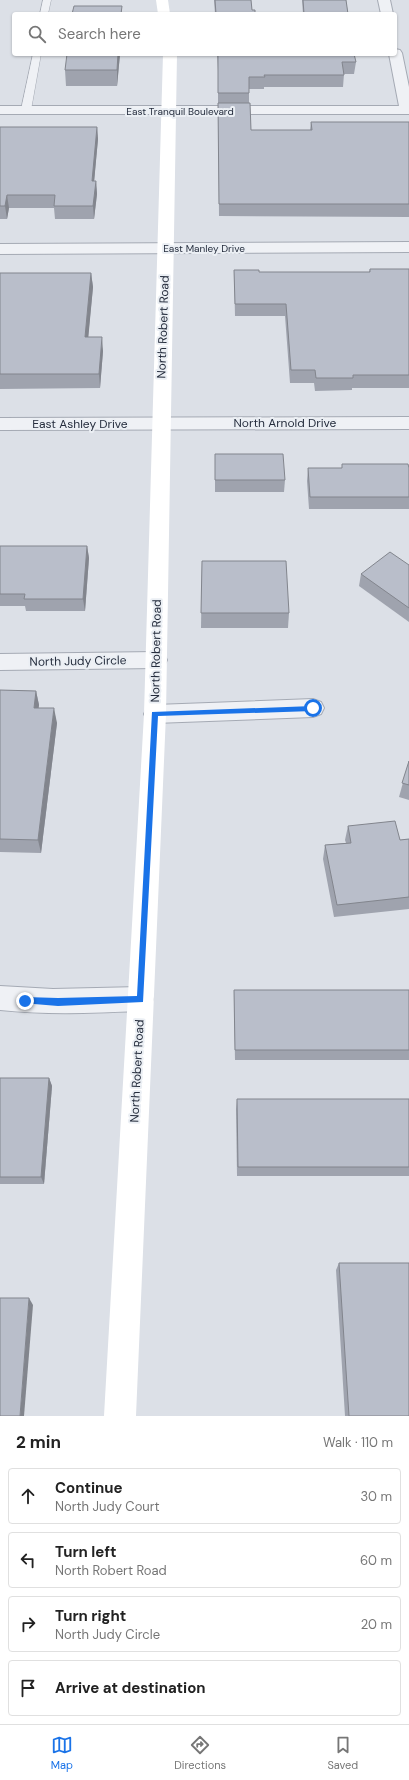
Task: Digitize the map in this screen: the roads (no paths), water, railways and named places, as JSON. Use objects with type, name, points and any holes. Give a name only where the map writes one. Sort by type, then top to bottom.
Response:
[{"type":"main road","points":[[162,0],[164,12]]},
{"type":"main road","name":"North Robert Road","points":[[120,1416],[155,714],[167,111],[170,56]]},
{"type":"street","points":[[384,0],[387,12]]},
{"type":"street","points":[[396,56],[408,110]]},
{"type":"street","name":"East Tranquil Boulevard","points":[[0,110],[408,110]]},
{"type":"street","name":"East Manley Drive","points":[[0,249],[409,247]]},
{"type":"street","name":"North Arnold Drive","points":[[160,424],[409,423]]},
{"type":"street","name":"East Ashley Drive","points":[[0,424],[160,424]]},
{"type":"street","name":"North Judy Circle","points":[[0,662],[156,660]]},
{"type":"street","points":[[155,714],[313,708]]},
{"type":"street","points":[[0,998],[25,1001],[58,1002],[140,1000]]},
{"type":"lane","points":[[44,12],[47,0]]},
{"type":"lane","points":[[26,110],[37,56]]}]
